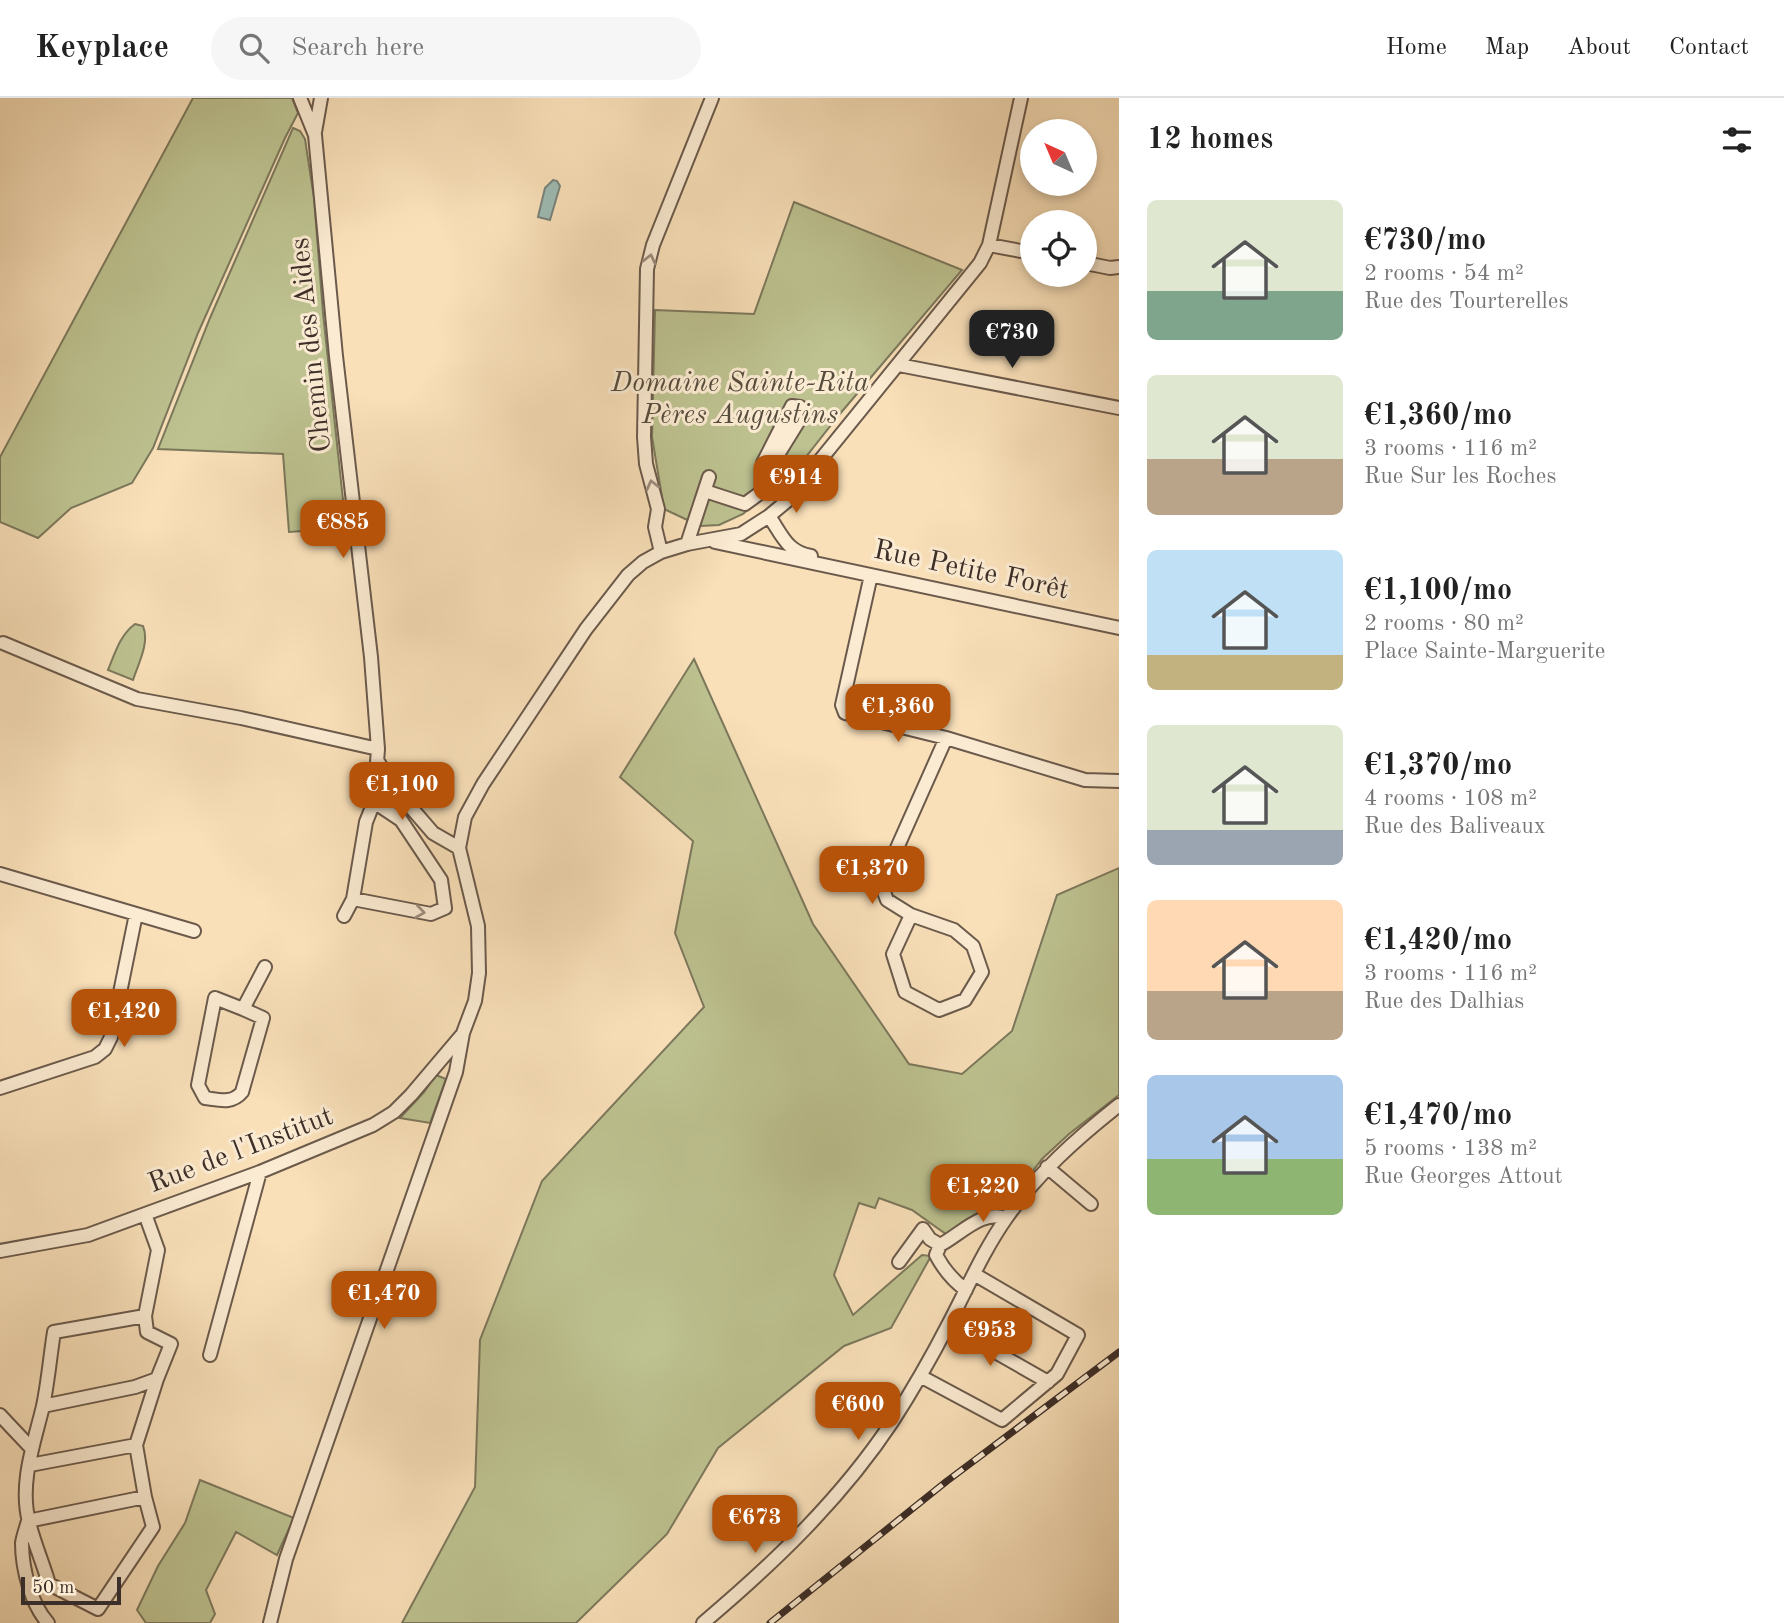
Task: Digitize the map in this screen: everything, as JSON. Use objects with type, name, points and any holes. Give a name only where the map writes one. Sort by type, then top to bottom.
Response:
[{"type":"street","name":"Chemin des Aides","points":[[300,98],[315,135],[336,356],[371,657],[378,756],[389,782],[433,833],[459,848]]},
{"type":"street","points":[[315,135],[321,98]]},
{"type":"street","points":[[661,552],[655,527],[658,509],[646,464],[644,437],[647,269],[653,245],[712,98]]},
{"type":"street","points":[[270,1623],[286,1559],[456,1072],[463,1033],[475,1001],[479,974],[478,926],[459,848],[465,817],[483,784],[586,629],[628,575],[661,552],[741,534],[769,516],[794,494],[980,263],[989,245],[1021,98]]},
{"type":"street","points":[[989,245],[1020,251]]},
{"type":"street","points":[[1097,265],[1119,267]]},
{"type":"street","points":[[900,365],[1119,408]]},
{"type":"street","points":[[687,544],[709,478]]},
{"type":"street","points":[[705,491],[746,504],[779,479]]},
{"type":"street","name":"Rue Petite Forêt","points":[[769,516],[788,546],[799,554],[842,560],[853,570]]},
{"type":"street","name":"Rue Petite Forêt","points":[[710,541],[1119,628]]},
{"type":"street","points":[[871,575],[842,705],[845,713],[946,738],[1085,780],[1119,781]]},
{"type":"street","points":[[2,643],[137,699],[241,718],[378,756],[374,802],[366,822],[354,899],[344,916]]},
{"type":"street","points":[[911,915],[893,954],[905,992],[939,1010],[965,1000],[982,972],[973,946],[954,930],[911,915],[887,900],[881,884],[946,738]]},
{"type":"street","points":[[354,899],[431,914],[445,908],[441,880],[408,830],[401,820],[374,802]]},
{"type":"street","points":[[0,874],[194,931]]},
{"type":"street","points":[[0,1088],[95,1057],[105,1049],[111,1037],[136,914]]},
{"type":"street","points":[[243,1009],[265,967]]},
{"type":"street","points":[[215,998],[243,1009],[263,1018],[242,1092],[236,1099],[226,1101],[205,1098],[198,1085],[215,998]]},
{"type":"street","name":"Rue de l'Institut","points":[[0,1251],[88,1235],[260,1172],[373,1125],[394,1111],[433,1071],[463,1033]]},
{"type":"street","points":[[703,1623],[771,1563],[872,1451],[920,1376],[1006,1218],[1047,1167],[1067,1147],[1119,1105]]},
{"type":"street","points":[[1047,1167],[1091,1204]]},
{"type":"street","points":[[210,1355],[260,1172]]},
{"type":"street","points":[[145,1214],[158,1250],[145,1317],[147,1332],[171,1344],[136,1445],[153,1527],[98,1609],[49,1584],[28,1521],[26,1474],[43,1406],[54,1332],[145,1317]]},
{"type":"street","points":[[966,1290],[954,1281],[942,1266],[936,1255],[940,1245],[979,1220],[997,1214],[1006,1218]]},
{"type":"street","points":[[899,1262],[923,1229],[930,1239],[940,1245]]},
{"type":"street","points":[[920,1376],[1002,1420],[1057,1374],[1078,1335],[974,1274]]},
{"type":"street","points":[[948,1325],[1048,1382]]},
{"type":"street","points":[[43,1406],[135,1387],[157,1379]]},
{"type":"street","points":[[0,1415],[32,1449]]},
{"type":"street","points":[[30,1465],[136,1445]]},
{"type":"street","points":[[28,1521],[145,1497]]},
{"type":"street","points":[[28,1521],[22,1542],[27,1581],[40,1615],[48,1623]]},
{"type":"green space","points":[[193,98],[292,98],[298,113],[198,333],[153,448],[132,483],[71,508],[38,538],[0,522],[0,457]]},
{"type":"green space","points":[[293,128],[300,131],[305,139],[314,198],[323,313],[346,528],[289,532],[283,454],[158,449],[210,318]]},
{"type":"green space","name":"Domaine Sainte-Rita Pères Augustins","points":[[794,202],[962,270],[794,472],[743,514],[719,525],[700,526],[664,509],[652,437],[655,310],[754,314]]},
{"type":"green space","points":[[135,624],[143,626],[145,639],[133,680],[108,670],[122,639]]},
{"type":"green space","points":[[694,659],[813,924],[909,1064],[962,1074],[1012,1031],[1057,895],[1119,868],[1119,1095],[1042,1159],[1003,1210],[983,1215],[950,1237],[912,1210],[879,1198],[875,1208],[859,1203],[834,1275],[853,1315],[922,1255],[931,1256],[891,1328],[844,1346],[718,1448],[667,1534],[576,1623],[402,1623],[475,1487],[480,1340],[542,1181],[704,1007],[675,933],[693,841],[620,777]]},
{"type":"green space","points":[[436,1075],[446,1079],[430,1123],[400,1118],[424,1092]]},
{"type":"green space","points":[[200,1480],[294,1518],[277,1555],[236,1532],[206,1590],[215,1614],[210,1623],[146,1623],[137,1610],[158,1566],[185,1523]]},
{"type":"water","points":[[553,180],[560,186],[550,220],[538,217],[545,188]]},
{"type":"railway","points":[[770,1623],[947,1481],[1119,1352]]}]
